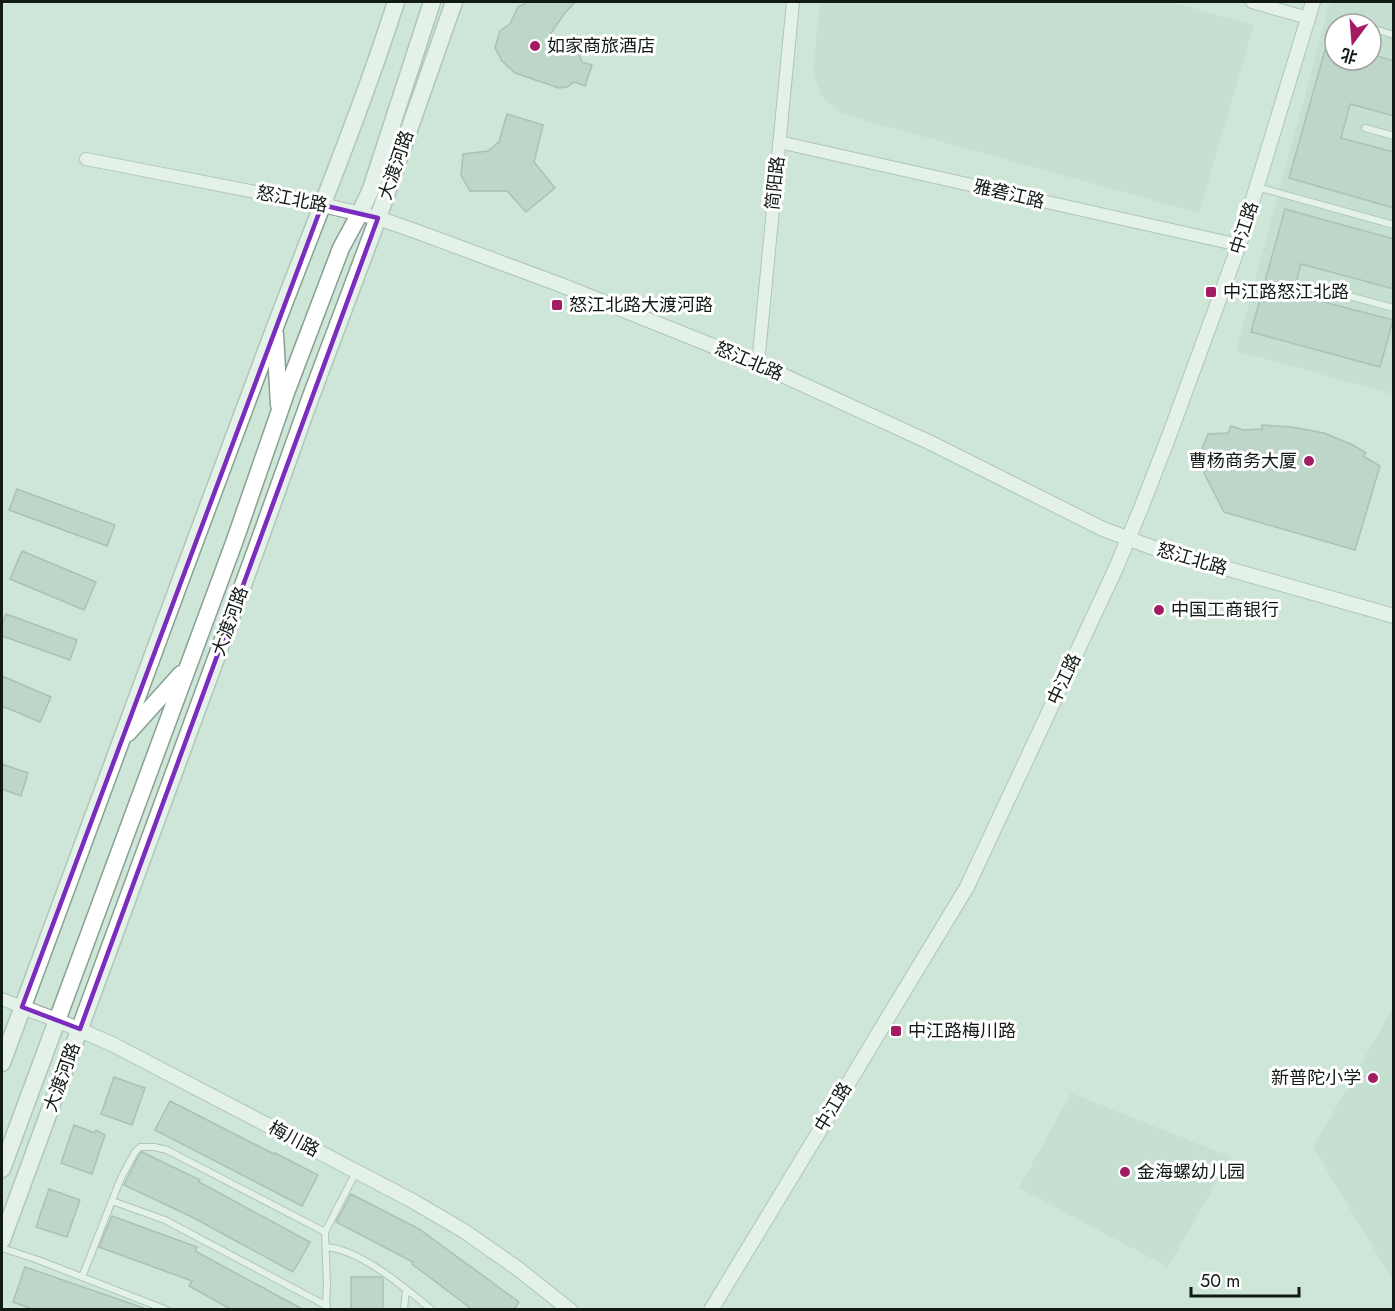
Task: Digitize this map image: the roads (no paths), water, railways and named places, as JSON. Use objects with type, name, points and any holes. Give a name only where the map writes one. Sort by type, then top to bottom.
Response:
[{"type":"main road","points":[[2,1063],[396,2]]},
{"type":"main road","name":"大渡河路","points":[[2,1169],[340,248],[371,189],[432,2]]},
{"type":"main road","name":"大渡河路","points":[[2,1240],[378,218],[454,2]]},
{"type":"main road","points":[[275,327],[279,413]]},
{"type":"main road","points":[[121,741],[188,667]]},
{"type":"street","name":"简阳路","points":[[758,364],[793,2]]},
{"type":"street","points":[[1252,2],[1308,18]]},
{"type":"street","name":"中江路","points":[[711,1310],[967,887],[1128,539],[1169,436],[1239,245],[1313,2]]},
{"type":"street","name":"雅砻江路","points":[[779,142],[1239,245]]},
{"type":"street","name":"怒江北路","points":[[86,159],[322,204],[378,218],[561,285],[758,364],[929,442],[1103,529],[1128,539],[1394,616]]},
{"type":"street","name":"梅川路","points":[[2,999],[112,1044],[464,1231],[517,1268],[570,1310]]},
{"type":"lane","points":[[1365,128],[1394,136]]},
{"type":"lane","points":[[1257,187],[1394,225]]},
{"type":"lane","points":[[1326,290],[1394,308]]},
{"type":"lane","points":[[82,1277],[121,1178],[140,1147],[167,1150],[325,1232]]},
{"type":"lane","points":[[111,1201],[165,1220],[326,1308],[325,1232],[356,1172]]},
{"type":"lane","points":[[326,1247],[357,1256],[406,1288],[432,1310]]},
{"type":"lane","points":[[2,1248],[167,1310]]},
{"type":"lane","points":[[404,1310],[406,1288]]},
{"type":"place","name":"如家商旅酒店","points":[[535,46]]},
{"type":"place","name":"中江路怒江北路","points":[[1211,292]]},
{"type":"place","name":"怒江北路大渡河路","points":[[557,305]]},
{"type":"place","name":"曹杨商务大厦","points":[[1309,461]]},
{"type":"place","name":"中国工商银行","points":[[1159,610]]},
{"type":"place","name":"中江路梅川路","points":[[896,1031]]},
{"type":"place","name":"新普陀小学","points":[[1373,1078]]},
{"type":"place","name":"金海螺幼儿园","points":[[1125,1172]]}]
